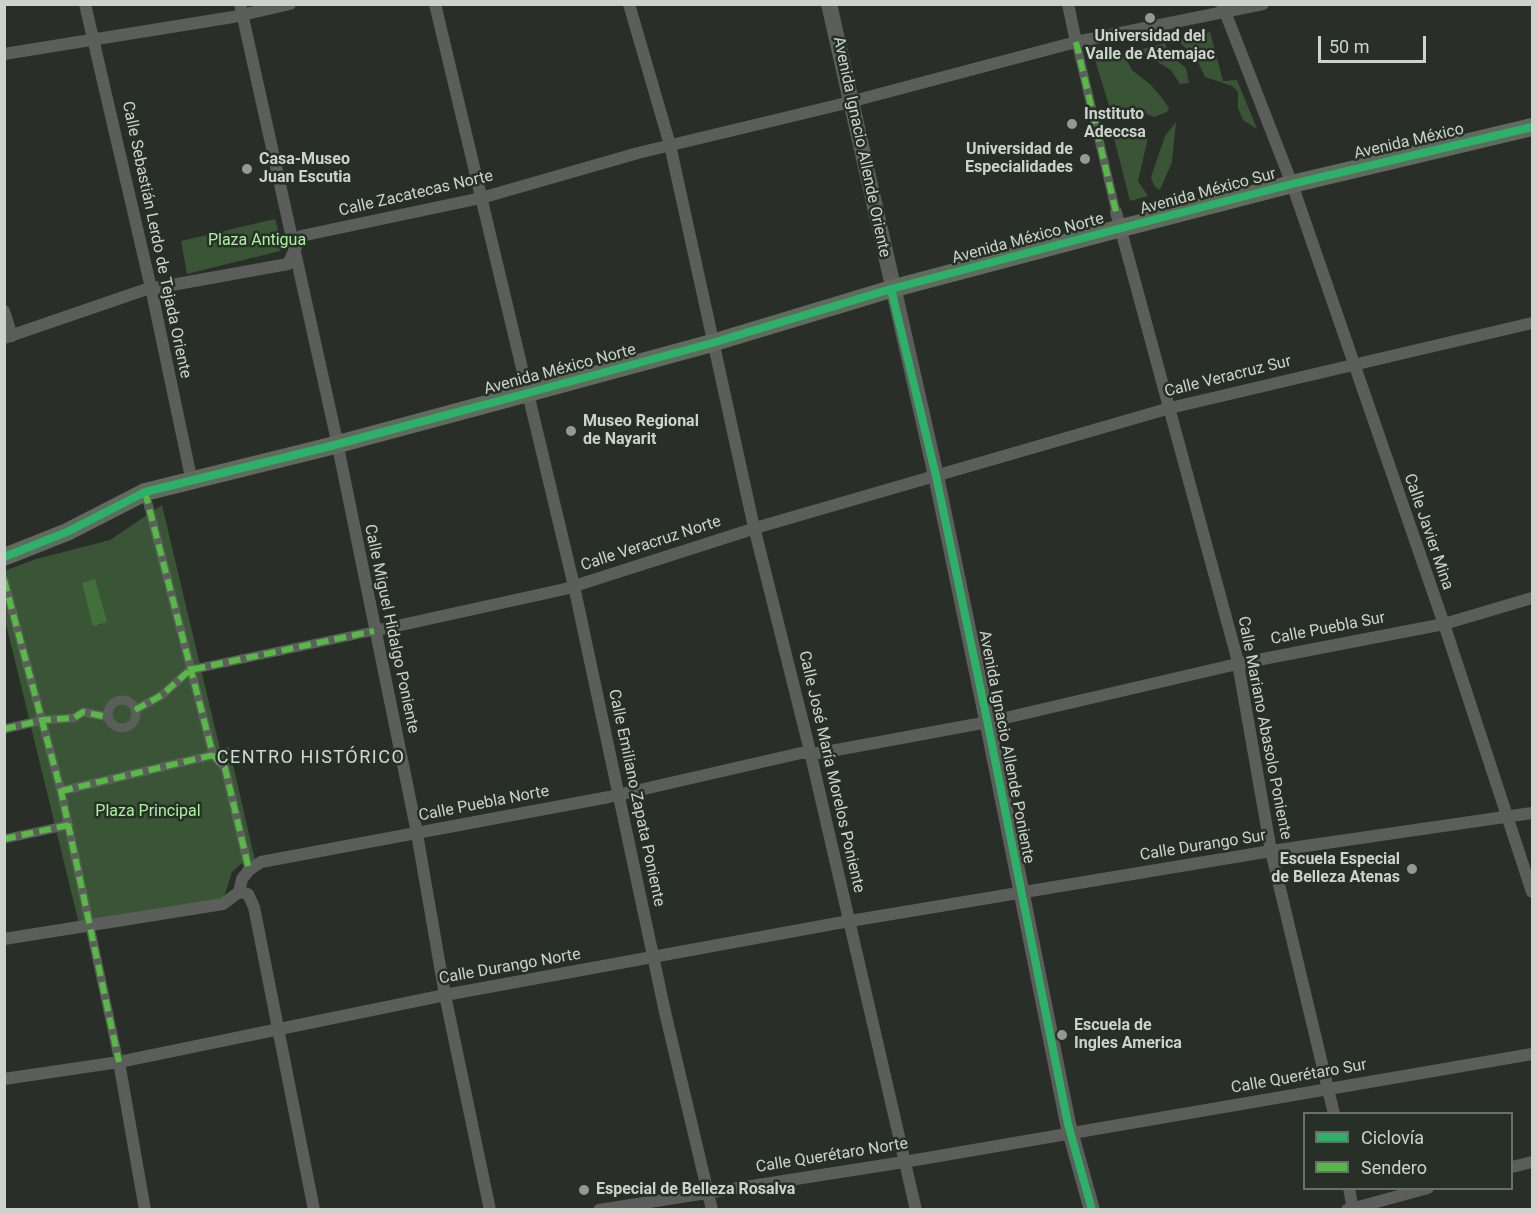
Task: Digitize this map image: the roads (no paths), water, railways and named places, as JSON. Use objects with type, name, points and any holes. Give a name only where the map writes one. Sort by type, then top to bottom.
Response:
[{"type":"main road","name":"Avenida Ignacio Allende Oriente","points":[[829,4],[891,289]]},
{"type":"main road","name":"Avenida México","points":[[1292,184],[1533,127]]},
{"type":"main road","name":"Avenida México Sur","points":[[1122,222],[1292,184]]},
{"type":"main road","name":"Avenida México Norte","points":[[4,557],[67,532],[145,492],[338,444],[712,343],[1122,222]]},
{"type":"main road","name":"Avenida Ignacio Allende Poniente","points":[[891,289],[936,476],[1070,1133],[1092,1209]]},
{"type":"street","name":"Calle Sebastián Lerdo de Tejada Oriente","points":[[85,4],[151,288],[192,482]]},
{"type":"street","points":[[4,54],[241,10],[290,4]]},
{"type":"street","name":"Calle Emiliano Zapata Poniente","points":[[435,4],[574,586],[654,958],[712,1209]]},
{"type":"street","name":"Calle José María Morelos Poniente","points":[[629,4],[670,145],[755,529],[810,752],[916,1209]]},
{"type":"street","points":[[1068,4],[1122,222]]},
{"type":"street","points":[[1214,4],[1224,9]]},
{"type":"street","name":"Calle Zacatecas Norte","points":[[8,337],[151,288],[288,264],[301,236],[481,198],[670,145],[1206,10],[1263,4]]},
{"type":"street","name":"Calle Javier Mina","points":[[1224,9],[1292,184],[1352,364],[1444,624],[1533,892]]},
{"type":"street","name":"Calle Miguel Hidalgo Poniente","points":[[241,10],[338,444],[374,631],[417,834],[445,995],[490,1209]]},
{"type":"street","name":"Calle Mariano Abasolo Poniente","points":[[1122,222],[1237,664],[1271,851],[1334,1112]]},
{"type":"street","points":[[4,311],[8,337]]},
{"type":"street","name":"Calle Veracruz Sur","points":[[936,476],[1170,408],[1533,323]]},
{"type":"street","name":"Calle Veracruz Norte","points":[[374,631],[574,586],[755,529],[936,476]]},
{"type":"street","points":[[4,939],[223,904],[239,892],[249,870],[225,768],[213,755],[145,492]]},
{"type":"street","points":[[4,580],[69,825],[119,1062],[145,1209]]},
{"type":"street","name":"Calle Puebla Sur","points":[[988,722],[1237,664],[1444,624],[1533,598]]},
{"type":"street","points":[[135,710],[162,695],[190,670],[374,631]]},
{"type":"street","points":[[117,701],[127,701],[135,710],[133,723],[124,728],[114,726],[108,717],[109,707],[117,701]]},
{"type":"street","points":[[4,729],[43,720],[74,718],[83,712],[108,717]]},
{"type":"street","name":"Calle Puebla Norte","points":[[249,870],[261,862],[618,794],[810,752],[819,753],[988,722]]},
{"type":"street","points":[[61,791],[213,755]]},
{"type":"street","name":"Calle Durango Sur","points":[[1022,894],[1271,851],[1533,813]]},
{"type":"street","points":[[4,839],[69,825]]},
{"type":"street","points":[[239,892],[248,894],[252,899],[280,1029],[314,1209]]},
{"type":"street","name":"Calle Durango Norte","points":[[4,1079],[119,1062],[445,995],[849,922],[1022,894]]},
{"type":"street","name":"Calle Querétaro Sur","points":[[1070,1133],[1533,1054]]},
{"type":"street","name":"Calle Querétaro Norte","points":[[599,1209],[904,1162],[1070,1133]]},
{"type":"street","points":[[1513,1167],[1533,1162]]},
{"type":"street","points":[[1349,1190],[1351,1209],[1421,1190]]},
{"type":"place","name":"Universidad del Valle de Atemajac","points":[[1150,18]]},
{"type":"place","name":"Instituto Adeccsa","points":[[1072,124]]},
{"type":"place","name":"Universidad de Especialidades","points":[[1085,159]]},
{"type":"place","name":"Casa-Museo Juan Escutia","points":[[247,169]]},
{"type":"place","name":"Museo Regional de Nayarit","points":[[571,431]]},
{"type":"place","name":"Escuela Especial de Belleza Atenas","points":[[1412,869]]},
{"type":"place","name":"Escuela de Ingles America","points":[[1062,1035]]},
{"type":"place","name":"Especial de Belleza Rosalva","points":[[584,1190]]},
{"type":"district","name":"CENTRO HISTÓRICO","points":[[311,758]]},
{"type":"park label","name":"Plaza Antigua","points":[[257,241]]},
{"type":"park label","name":"Plaza Principal","points":[[148,812]]}]
